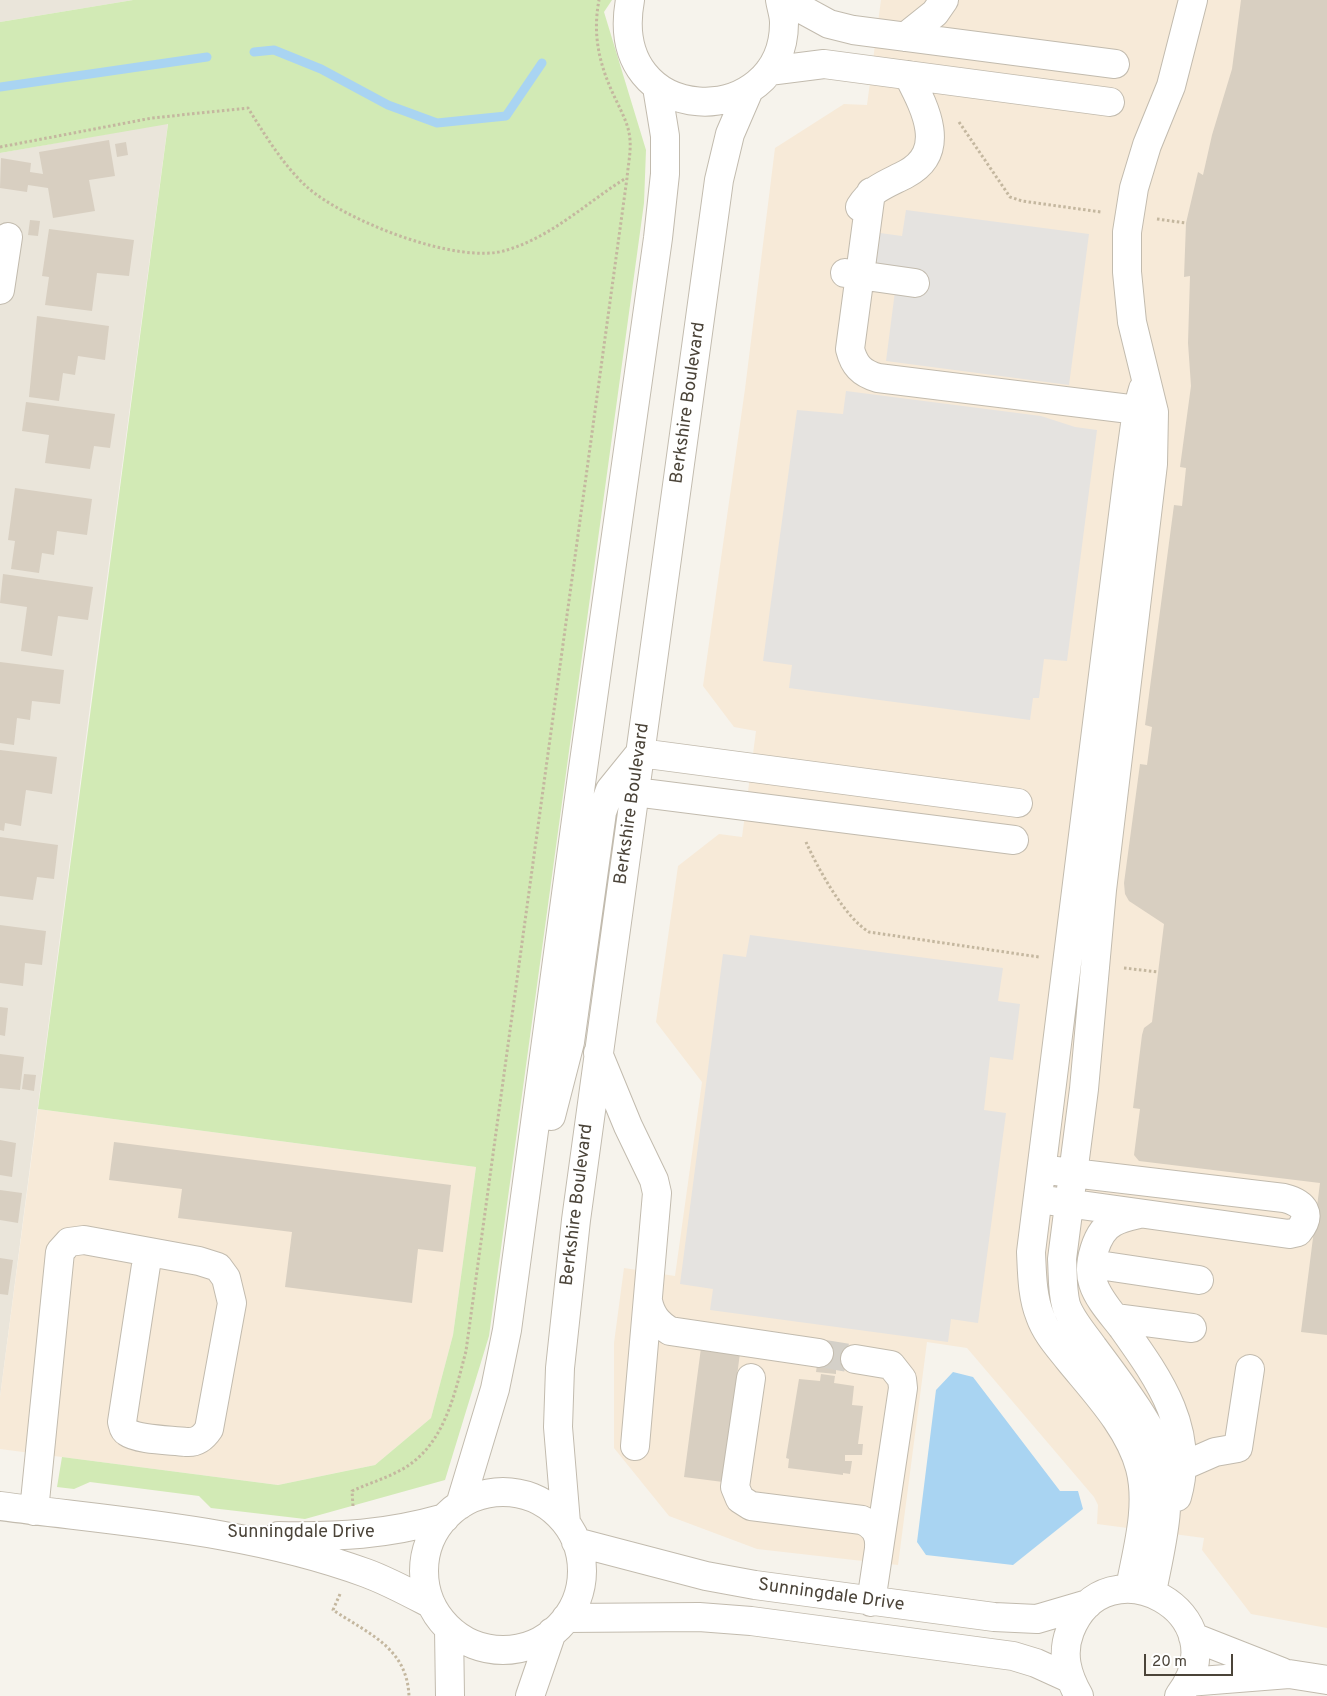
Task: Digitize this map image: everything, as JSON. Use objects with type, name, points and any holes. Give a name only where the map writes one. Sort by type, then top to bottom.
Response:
[{"type":"street","points":[[630,0],[626,22],[629,46],[640,69],[657,87],[678,98],[702,103],[726,100],[748,90],[769,71],[781,48],[784,22],[780,0]]},
{"type":"street","points":[[785,0],[828,24],[1115,64]]},
{"type":"street","points":[[905,36],[935,13],[944,0]]},
{"type":"street","points":[[1141,1590],[1141,1526],[1144,1494],[1140,1467],[1128,1440],[1112,1415],[1049,1334],[1039,1316],[1034,1291],[1031,1252],[1050,1087],[1114,692],[1146,411],[1146,383],[1132,322],[1127,272],[1129,215],[1147,145],[1171,86],[1193,0]]},
{"type":"street","points":[[1035,91],[1040,54]]},
{"type":"street","points":[[769,71],[824,64],[1110,102]]},
{"type":"street","points":[[908,75],[929,121],[931,133],[929,146],[916,167],[871,192],[859,208],[852,224],[853,274],[850,349],[852,360],[868,375],[1056,401],[1146,411]]},
{"type":"street","points":[[453,1511],[497,1379],[507,1330],[580,786],[658,238],[664,174],[665,136],[657,87]]},
{"type":"street","name":"Berkshire Boulevard","points":[[571,1533],[558,1427],[560,1368],[598,1052],[719,180],[730,134],[748,90]]},
{"type":"street","points":[[0,290],[8,237]]},
{"type":"street","points":[[853,274],[915,283]]},
{"type":"street","points":[[838,331],[853,274]]},
{"type":"street","points":[[1114,692],[1103,1005],[1104,1056],[1081,1174],[1077,1204],[1074,1274],[1079,1298],[1160,1423],[1168,1437],[1181,1475]]},
{"type":"street","points":[[529,1171],[553,1109],[570,1042],[602,812],[610,790],[640,753],[1018,803]]},
{"type":"street","points":[[634,792],[1014,840]]},
{"type":"street","points":[[936,830],[941,793]]},
{"type":"street","points":[[1081,1174],[1084,1089],[1105,969]]},
{"type":"street","points":[[598,1052],[628,1126],[656,1187],[657,1201],[635,1446]]},
{"type":"street","points":[[1050,1087],[1084,1089]]},
{"type":"street","points":[[1036,1199],[1289,1234],[1298,1232],[1305,1219],[1305,1210],[1301,1204],[1284,1198],[1041,1169]]},
{"type":"street","points":[[1077,1204],[1062,1259],[1066,1305],[1083,1334],[1150,1429],[1163,1458],[1167,1482],[1164,1522]]},
{"type":"street","points":[[1141,1214],[1114,1222],[1106,1228],[1094,1252],[1092,1264],[1092,1282],[1138,1350],[1171,1406],[1180,1430],[1181,1475],[1141,1590]]},
{"type":"street","points":[[34,1510],[60,1252],[69,1242],[84,1240],[199,1261],[218,1267],[226,1278],[232,1303],[209,1429],[204,1437],[193,1442],[135,1435],[126,1432],[123,1428],[122,1422],[148,1252]]},
{"type":"street","points":[[1092,1264],[1198,1280]]},
{"type":"street","points":[[648,1301],[650,1312],[656,1321],[670,1331],[819,1353]]},
{"type":"street","points":[[1116,1318],[1192,1328]]},
{"type":"street","points":[[856,1359],[891,1365],[902,1379],[903,1388],[871,1602]]},
{"type":"street","points":[[1181,1475],[1215,1452],[1238,1448],[1250,1369]]},
{"type":"street","points":[[751,1378],[736,1487],[740,1499],[751,1506],[862,1520],[875,1529],[880,1541],[879,1547]]},
{"type":"street","points":[[530,1696],[559,1625],[574,1606],[580,1587],[581,1562],[571,1533],[544,1504],[517,1493],[487,1494],[453,1511],[433,1534],[426,1554],[424,1580],[431,1604],[449,1629],[473,1644],[500,1650],[527,1646],[559,1625]]},
{"type":"street","name":"Sunningdale Drive","points":[[0,1506],[216,1534],[322,1558],[367,1573],[431,1604]]},
{"type":"street","name":"Sunningdale Drive","points":[[216,1534],[354,1536],[393,1531],[453,1511]]},
{"type":"street","name":"Sunningdale Drive","points":[[571,1533],[706,1576],[871,1602],[1024,1619],[1045,1617],[1088,1604],[1108,1593],[1141,1590]]},
{"type":"street","points":[[1141,1590],[1167,1600],[1190,1628],[1194,1637],[1194,1663],[1184,1689],[1288,1674]]},
{"type":"street","points":[[1074,1687],[1065,1659],[1067,1638],[1075,1620],[1088,1604]]},
{"type":"street","name":"Sunningdale Drive","points":[[559,1625],[699,1618],[751,1621],[1013,1656],[1036,1663],[1074,1687]]},
{"type":"street","points":[[449,1629],[450,1696]]},
{"type":"street","points":[[1194,1637],[1288,1674],[1327,1680]]},
{"type":"path","points":[[353,1508],[352,1491],[398,1472],[426,1452],[436,1438],[446,1418],[466,1350],[627,178],[630,140],[626,122],[601,67],[597,48],[595,27],[599,0]]},
{"type":"path","points":[[0,147],[152,118],[248,108],[291,170],[326,202],[347,215],[400,235],[441,248],[468,252],[505,251],[537,239],[562,224],[627,178]]},
{"type":"path","points":[[957,119],[1010,197],[1022,202],[1186,222]]},
{"type":"path","points":[[805,841],[817,866],[856,923],[869,932],[1046,957]]},
{"type":"path","points":[[1105,969],[1158,972]]},
{"type":"path","points":[[342,1588],[333,1610],[389,1647],[400,1660],[405,1673],[409,1696]]},
{"type":"shaded area","points":[[0,0],[133,0],[0,22]]},
{"type":"shaded area","points":[[881,0],[1327,0],[1327,1628],[1251,1614],[1202,1550],[1204,1538],[1097,1524],[1098,1505],[1094,1497],[967,1348],[927,1342],[898,1565],[757,1549],[669,1516],[614,1448],[614,1343],[624,1268],[675,1276],[702,1082],[656,1022],[678,866],[719,834],[742,837],[756,731],[734,727],[703,686],[745,389],[775,148],[844,104],[867,105]]},
{"type":"shaded area","points":[[168,123],[95,668],[0,1397],[0,153]]},
{"type":"shaded area","points":[[906,210],[1089,234],[1069,385],[886,361],[898,268],[876,265],[880,233],[902,236]]},
{"type":"shaded area","points":[[846,391],[1041,416],[1075,427],[1097,430],[1067,661],[1044,659],[1039,698],[1033,698],[1030,720],[789,688],[792,665],[763,661],[797,410],[843,414]]},
{"type":"shaded area","points":[[750,935],[1003,968],[998,1001],[1020,1004],[1013,1060],[990,1057],[984,1110],[1006,1113],[978,1323],[951,1319],[948,1342],[710,1310],[713,1289],[680,1284],[723,954],[746,957]]},
{"type":"shaded area","points":[[38,1109],[476,1167],[453,1335],[431,1418],[375,1465],[278,1485],[0,1449],[0,1397]]},
{"type":"green space","points":[[133,0],[612,0],[604,12],[646,150],[644,203],[489,1336],[445,1480],[305,1519],[211,1508],[199,1496],[90,1482],[74,1489],[57,1487],[62,1457],[278,1485],[375,1465],[431,1418],[453,1335],[476,1167],[38,1109],[168,124],[0,153],[0,22]]},
{"type":"water","points":[[953,1372],[973,1377],[1060,1491],[1078,1491],[1083,1509],[1013,1565],[926,1555],[917,1542],[936,1390]]},
{"type":"building","points":[[1241,0],[1327,0],[1327,1335],[1301,1332],[1320,1183],[1139,1161],[1134,1155],[1140,1109],[1133,1108],[1142,1035],[1144,1028],[1152,1022],[1164,924],[1129,901],[1125,894],[1124,883],[1140,764],[1147,765],[1152,727],[1145,725],[1174,505],[1182,506],[1186,468],[1180,467],[1191,386],[1188,343],[1190,276],[1184,277],[1186,223],[1198,172],[1203,175],[1212,135],[1232,69]]},
{"type":"building","points":[[109,140],[115,176],[89,180],[95,211],[53,218],[48,188],[28,185],[27,192],[0,188],[1,158],[31,163],[30,172],[43,174],[39,152]]},
{"type":"building","points":[[126,142],[128,155],[117,157],[115,144]]},
{"type":"building","points":[[30,220],[40,221],[38,236],[28,235]]},
{"type":"building","points":[[49,229],[134,240],[129,276],[97,273],[92,311],[45,305],[49,277],[42,276]]},
{"type":"building","points":[[37,316],[109,326],[105,360],[78,356],[75,375],[63,373],[59,401],[29,397]]},
{"type":"building","points":[[26,402],[115,414],[110,448],[94,446],[90,469],[45,463],[49,435],[22,431]]},
{"type":"building","points":[[15,488],[92,499],[87,535],[57,531],[54,555],[42,553],[39,573],[11,569],[15,541],[8,540]]},
{"type":"building","points":[[3,574],[93,587],[88,620],[58,616],[52,656],[21,651],[27,607],[0,603]]},
{"type":"building","points":[[0,662],[64,670],[60,704],[32,701],[30,720],[17,718],[14,745],[0,743]]},
{"type":"building","points":[[0,750],[57,757],[52,794],[26,790],[21,826],[5,823],[4,831],[0,830]]},
{"type":"building","points":[[0,837],[58,845],[54,879],[37,877],[33,900],[0,896]]},
{"type":"building","points":[[0,925],[46,931],[42,965],[25,963],[23,986],[0,983]]},
{"type":"building","points":[[0,1007],[8,1008],[5,1036],[0,1035]]},
{"type":"building","points":[[0,1054],[24,1057],[20,1090],[0,1088]]},
{"type":"building","points":[[24,1074],[36,1075],[34,1091],[22,1089]]},
{"type":"building","points":[[0,1140],[16,1143],[12,1177],[0,1175]]},
{"type":"building","points":[[114,1142],[451,1185],[443,1252],[418,1249],[412,1303],[285,1287],[292,1232],[178,1218],[182,1189],[109,1180]]},
{"type":"building","points":[[0,1190],[22,1193],[18,1223],[0,1220]]},
{"type":"building","points":[[0,1258],[13,1260],[8,1295],[0,1294]]},
{"type":"building","points":[[820,1344],[857,1349],[854,1369],[836,1367],[836,1374],[816,1372]]},
{"type":"building","points":[[701,1348],[740,1353],[723,1482],[684,1477]]},
{"type":"building","points":[[821,1374],[835,1376],[834,1383],[854,1386],[852,1405],[863,1406],[858,1444],[863,1444],[862,1455],[845,1455],[845,1461],[852,1461],[850,1474],[843,1473],[843,1475],[788,1468],[789,1459],[786,1458],[799,1379],[820,1381]]},
{"type":"waterway","points":[[254,52],[274,50],[321,69],[388,105],[437,123],[506,116],[542,63]]},
{"type":"waterway","points":[[0,87],[207,57]]},
{"type":"tunnel","points":[[819,1353],[855,1359]]}]
